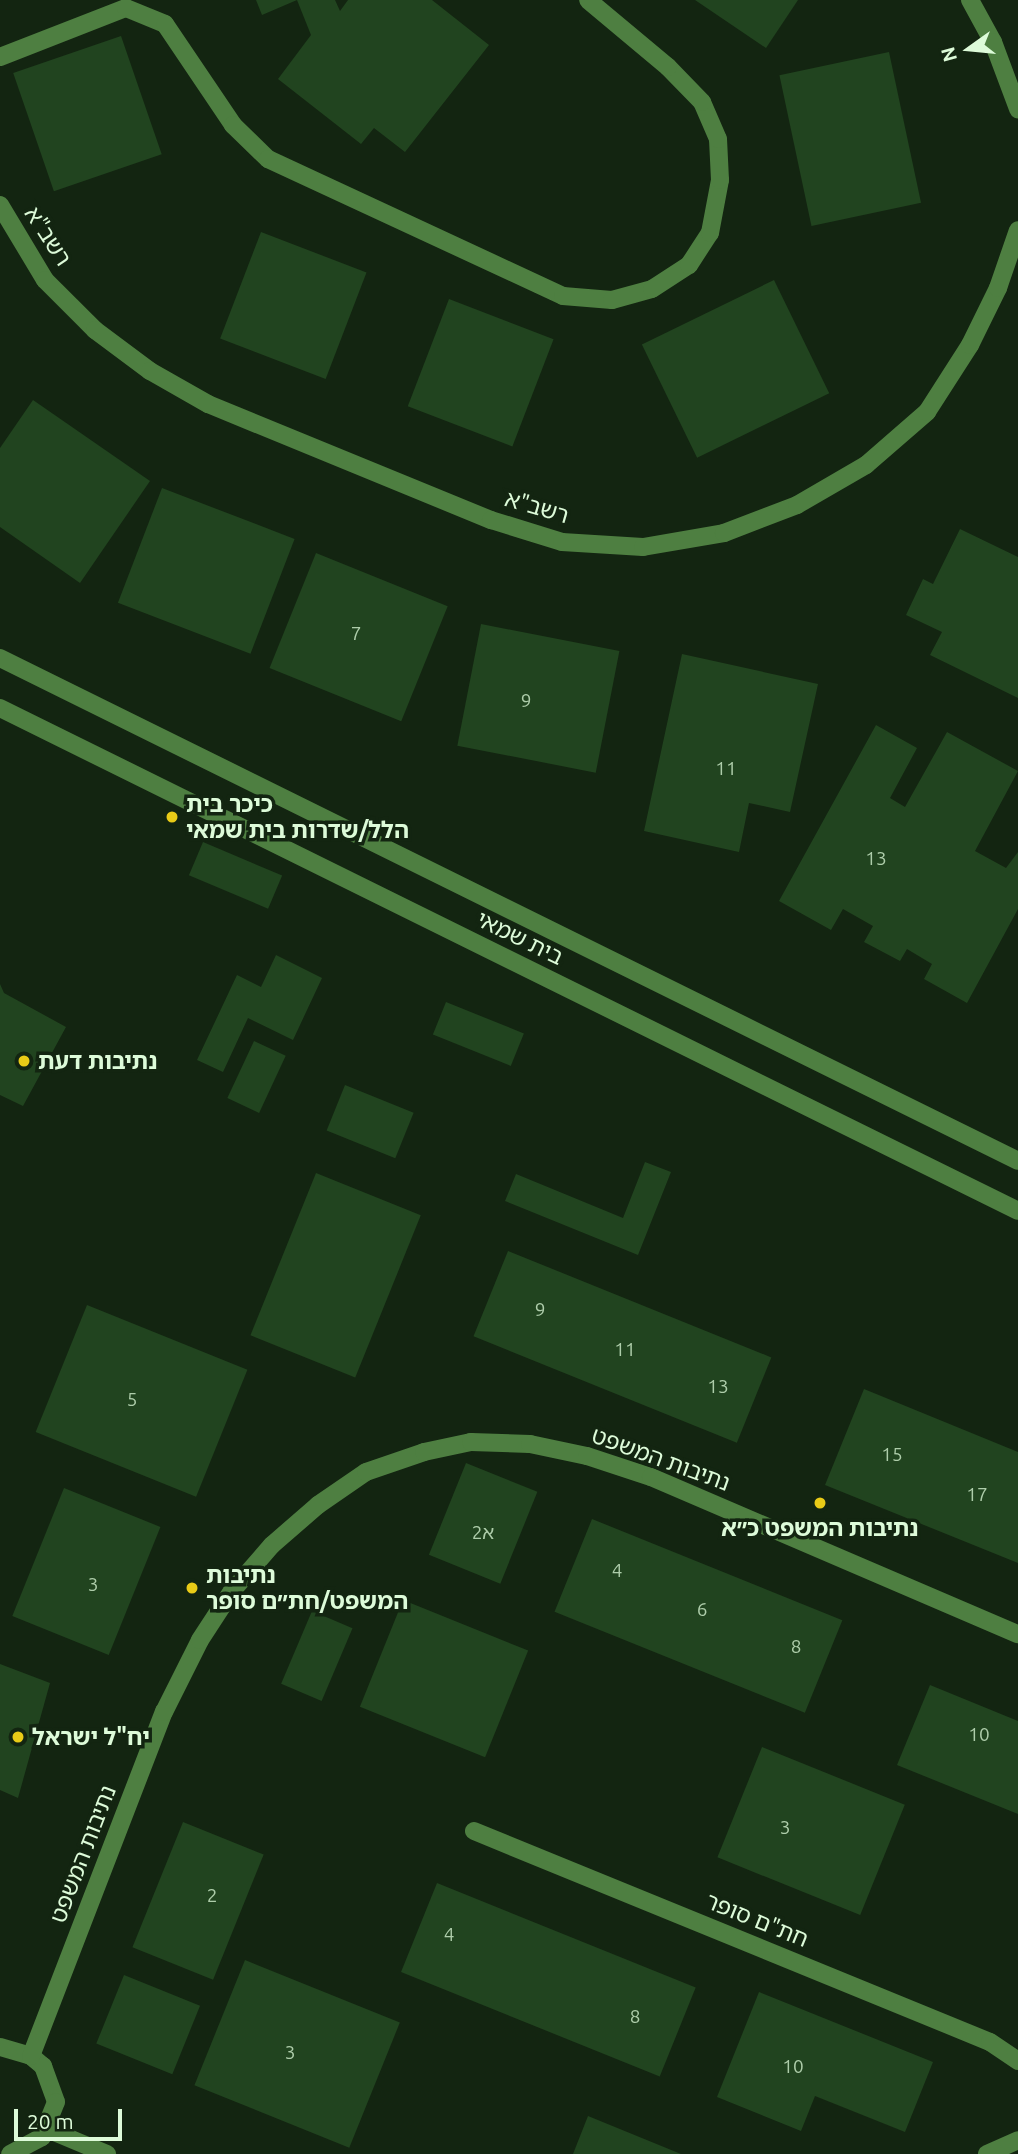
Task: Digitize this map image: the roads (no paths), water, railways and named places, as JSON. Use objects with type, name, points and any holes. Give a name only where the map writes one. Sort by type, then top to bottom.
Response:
[{"type":"street","points":[[0,57],[126,8],[165,24],[233,125],[268,159],[563,296],[612,300],[652,289],[689,265],[710,233],[720,180],[718,139],[702,102],[668,67],[588,0]]},
{"type":"street","points":[[970,0],[993,42],[1018,109]]},
{"type":"street","name":"רשב\"א","points":[[0,205],[45,280],[95,330],[150,371],[208,404],[491,520],[562,542],[643,547],[724,534],[797,505],[866,465],[927,412],[970,345],[998,288],[1018,230]]},
{"type":"street","name":"בית שמאי","points":[[0,658],[1018,1161]]},
{"type":"street","name":"בית שמאי","points":[[0,708],[1018,1211]]},
{"type":"street","name":"נתיבות המשפט","points":[[31,2056],[164,1712],[200,1640],[232,1591],[272,1545],[318,1505],[366,1472],[424,1451],[471,1442],[530,1444],[587,1455],[651,1477],[1018,1633]]},
{"type":"street","name":"חת\"ם סופר","points":[[474,1831],[990,2042],[1018,2061]]},
{"type":"street","points":[[0,2048],[31,2056],[52,2082],[55,2102],[47,2129],[28,2148],[10,2154]]},
{"type":"street","points":[[47,2129],[107,2154]]},
{"type":"street","points":[[987,2154],[1018,2140]]},
{"type":"place","name":"כיכר בית הלל/שדרות בית שמאי","points":[[172,817]]},
{"type":"place","name":"נתיבות דעת","points":[[24,1061]]},
{"type":"place","name":"נתיבות המשפט כ״א","points":[[820,1503]]},
{"type":"place","name":"נתיבות המשפט/חת״ם סופר","points":[[192,1588]]},
{"type":"place","name":"יח\"ל ישראל","points":[[18,1737]]}]
